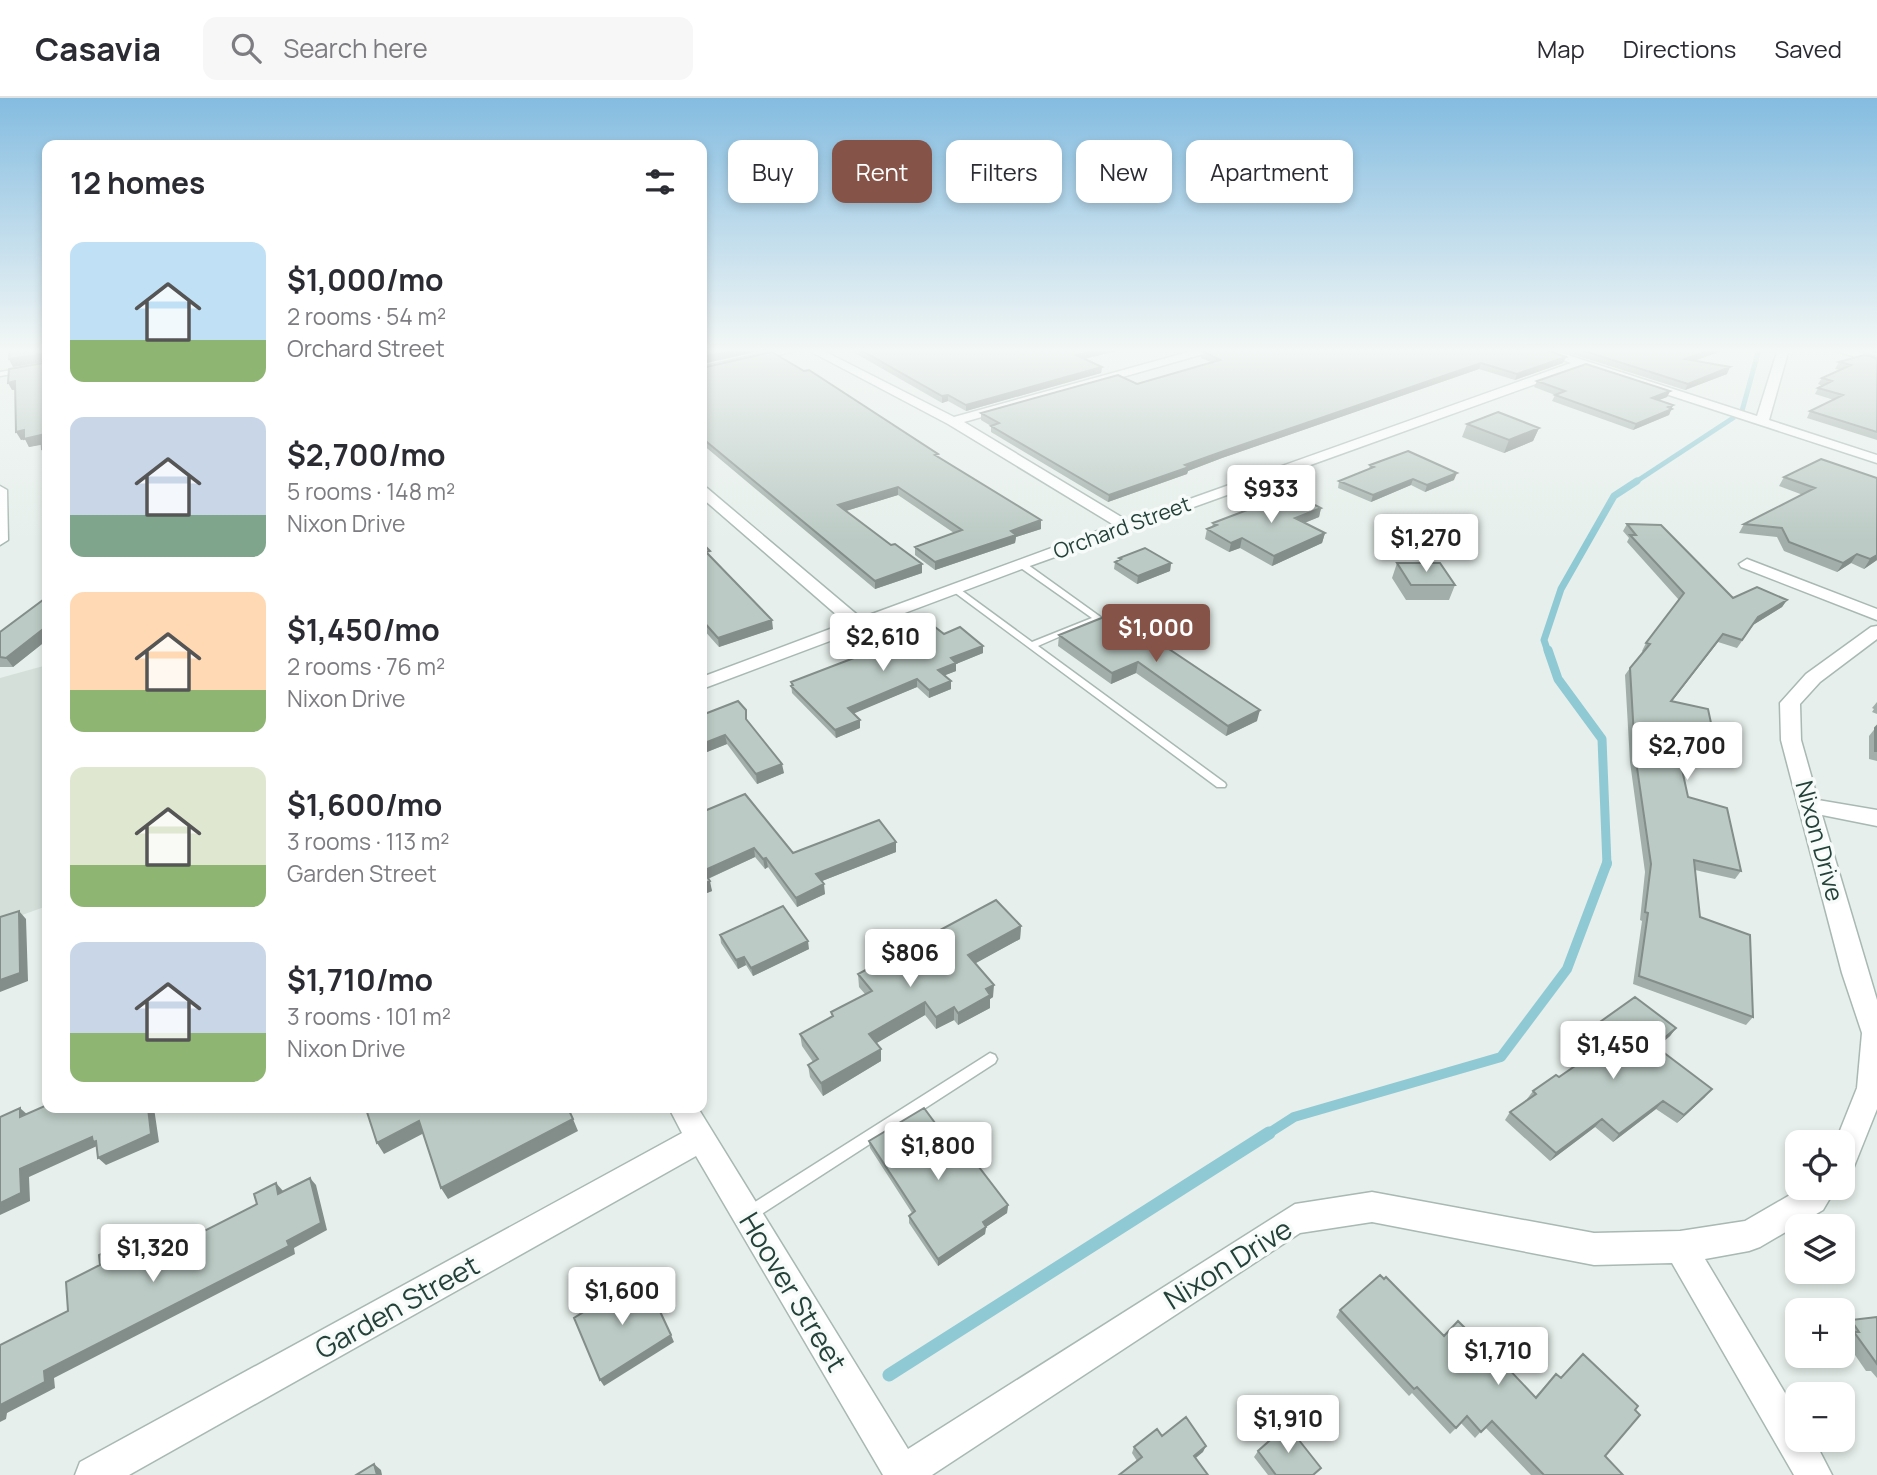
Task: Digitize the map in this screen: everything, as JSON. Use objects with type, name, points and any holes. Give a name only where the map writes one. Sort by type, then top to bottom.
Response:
[{"type":"street","points":[[938,413],[1126,526]]},
{"type":"street","points":[[953,421],[981,413]]},
{"type":"street","name":"Orchard Street","points":[[707,681],[1021,564],[1442,413]]},
{"type":"street","points":[[1738,413],[1877,459]]},
{"type":"street","points":[[1762,421],[1764,413]]},
{"type":"street","points":[[0,490],[0,540]]},
{"type":"street","points":[[707,495],[859,625]]},
{"type":"street","points":[[1747,564],[1877,615]]},
{"type":"street","name":"Nixon Drive","points":[[1855,1132],[1874,1089],[1875,1033],[1855,973],[1791,740],[1790,703],[1813,678],[1877,631]]},
{"type":"street","points":[[1808,804],[1877,818]]},
{"type":"street","name":"Hoover Street","points":[[686,1113],[903,1474]]},
{"type":"street","name":"Garden Street","points":[[93,1475],[700,1138]]},
{"type":"street","name":"Nixon Drive","points":[[903,1474],[1295,1219],[1372,1207],[1594,1249],[1680,1247],[1749,1236],[1812,1200]]},
{"type":"street","points":[[1680,1247],[1814,1475]]},
{"type":"lane","points":[[1021,564],[1098,618],[1031,646]]},
{"type":"lane","points":[[954,589],[1221,785]]},
{"type":"lane","points":[[746,1215],[990,1059]]},
{"type":"shaded area","points":[[42,666],[42,908],[0,923],[0,678]]},
{"type":"building","points":[[16,413],[42,413],[42,449],[41,435],[24,439],[24,430],[16,432]]},
{"type":"building","points":[[707,413],[875,413],[938,454],[935,455],[1041,520],[1011,531],[1016,535],[935,562],[915,547],[962,530],[898,487],[838,505],[891,545],[895,544],[922,564],[875,581],[707,442]]},
{"type":"building","points":[[981,413],[1334,413],[1185,465],[1189,467],[1109,495],[991,426],[999,423]]},
{"type":"building","points":[[1501,413],[1539,428],[1509,440],[1467,424]]},
{"type":"building","points":[[1606,413],[1662,413],[1636,424]]},
{"type":"building","points":[[1817,413],[1877,413],[1877,432]]},
{"type":"building","points":[[1408,451],[1457,473],[1427,485],[1413,479],[1373,495],[1339,481],[1374,467],[1370,465]]},
{"type":"building","points":[[1821,459],[1877,478],[1877,555],[1870,559],[1857,554],[1843,563],[1789,542],[1782,528],[1744,524],[1815,488],[1784,477]]},
{"type":"building","points":[[1292,493],[1321,508],[1295,518],[1325,533],[1274,556],[1242,538],[1231,543],[1207,529],[1217,525],[1213,523]]},
{"type":"building","points":[[1627,524],[1661,525],[1733,598],[1757,587],[1787,600],[1758,617],[1742,640],[1723,634],[1671,701],[1708,709],[1719,760],[1678,751],[1688,797],[1727,808],[1741,871],[1694,860],[1700,917],[1750,935],[1753,1017],[1639,976],[1648,913],[1645,912],[1651,864],[1635,754],[1630,668],[1650,644],[1646,643],[1684,593],[1630,535],[1636,535]]},
{"type":"building","points":[[1145,548],[1171,563],[1138,576],[1115,562],[1121,559],[1119,558]]},
{"type":"building","points":[[707,553],[772,620],[718,638],[707,626]]},
{"type":"building","points":[[1397,563],[1440,563],[1455,585],[1411,585]]},
{"type":"building","points":[[42,601],[42,630],[6,658],[0,657],[0,632]]},
{"type":"building","points":[[1119,611],[1172,647],[1169,649],[1260,710],[1228,726],[1138,662],[1112,673],[1059,635]]},
{"type":"building","points":[[935,627],[944,634],[960,627],[983,646],[951,658],[956,663],[938,670],[951,681],[929,690],[917,679],[848,708],[860,720],[835,730],[791,686],[791,682]]},
{"type":"building","points":[[738,701],[746,710],[746,719],[782,764],[756,774],[725,735],[707,742],[707,713]]},
{"type":"building","points":[[1877,726],[1877,751],[1875,751],[1875,728]]},
{"type":"building","points":[[745,794],[793,853],[879,820],[896,842],[816,874],[824,884],[796,898],[766,858],[763,859],[754,848],[707,869],[707,810]]},
{"type":"building","points":[[996,900],[1021,926],[968,955],[994,985],[986,989],[990,995],[958,1013],[954,1007],[936,1017],[925,1002],[869,1034],[881,1049],[821,1083],[808,1065],[818,1059],[800,1034],[833,1016],[831,1012],[872,991],[858,974]]},
{"type":"building","points":[[783,906],[808,941],[751,968],[744,957],[736,960],[720,935]]},
{"type":"building","points":[[19,911],[20,973],[0,980],[0,917]]},
{"type":"building","points":[[1635,997],[1676,1028],[1655,1046],[1712,1089],[1684,1115],[1663,1101],[1619,1134],[1602,1119],[1556,1153],[1510,1112],[1536,1094],[1533,1091],[1601,1048],[1583,1034]]},
{"type":"building","points":[[42,1107],[42,1113],[149,1113],[151,1134],[98,1158],[96,1141],[93,1142],[92,1137],[20,1169],[21,1193],[0,1203],[0,1117],[20,1108],[20,1117]]},
{"type":"building","points":[[924,1108],[955,1150],[962,1145],[1008,1205],[983,1222],[986,1227],[938,1259],[909,1216],[915,1211],[869,1141]]},
{"type":"building","points":[[367,1113],[570,1113],[573,1119],[441,1188],[419,1121],[377,1143]]},
{"type":"building","points":[[310,1178],[321,1223],[287,1241],[289,1246],[44,1371],[45,1382],[0,1405],[0,1345],[68,1311],[66,1282],[100,1265],[99,1255],[142,1234],[146,1265],[204,1236],[204,1231],[257,1204],[254,1194],[276,1183],[278,1194]]},
{"type":"building","points":[[643,1275],[671,1335],[600,1380],[574,1318]]},
{"type":"building","points":[[1380,1275],[1384,1279],[1386,1277],[1444,1336],[1458,1321],[1468,1331],[1471,1329],[1536,1398],[1556,1374],[1561,1378],[1583,1354],[1638,1406],[1635,1410],[1640,1415],[1605,1456],[1623,1475],[1544,1475],[1492,1421],[1481,1432],[1467,1416],[1456,1428],[1417,1387],[1414,1389],[1340,1310]]},
{"type":"building","points":[[1877,1317],[1877,1364],[1855,1333],[1859,1332],[1855,1320]]},
{"type":"building","points":[[1186,1417],[1206,1446],[1194,1456],[1208,1475],[1119,1475],[1142,1457],[1134,1447],[1157,1429],[1162,1436]]},
{"type":"building","points":[[1287,1425],[1321,1468],[1313,1475],[1276,1475],[1258,1451]]},
{"type":"building","points":[[374,1464],[377,1475],[356,1475]]},
{"type":"waterway","points":[[1634,483],[1733,418]]},
{"type":"waterway","points":[[1548,652],[1544,640],[1561,589],[1614,496],[1637,481]]},
{"type":"waterway","points":[[1548,650],[1558,679],[1602,739],[1607,863]]},
{"type":"waterway","points":[[1266,1135],[1294,1117],[1501,1057],[1567,969],[1607,863]]},
{"type":"waterway","points":[[889,1375],[1269,1133]]}]
